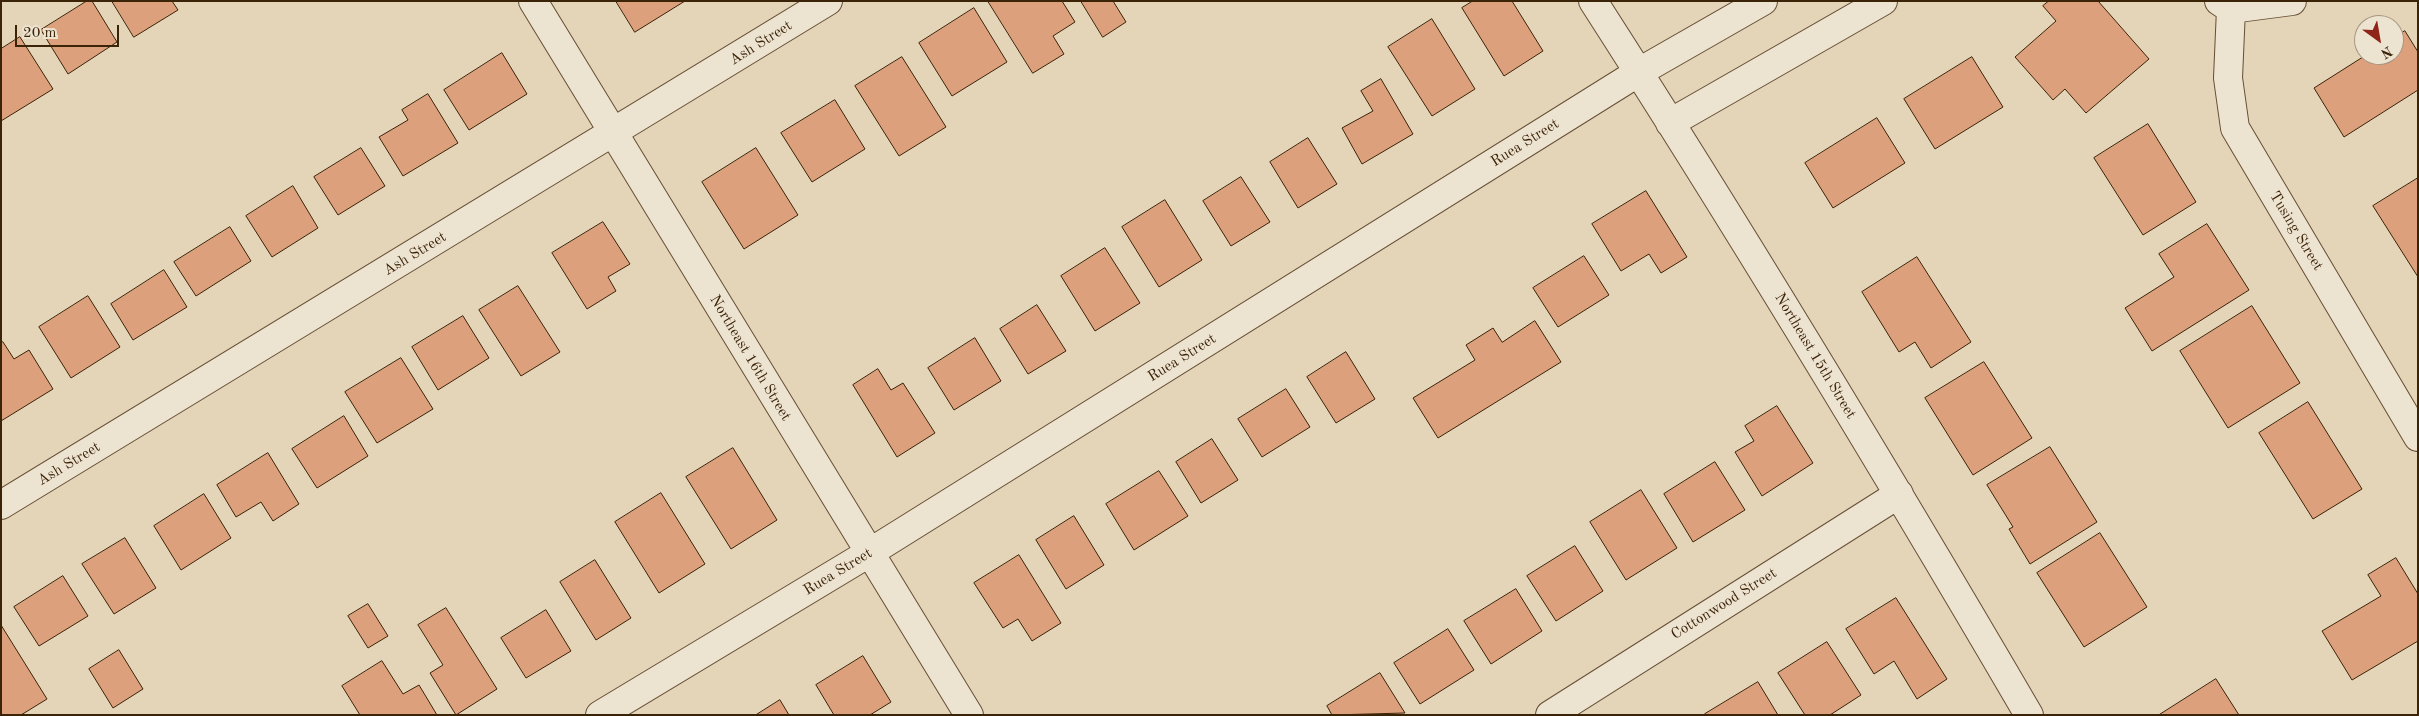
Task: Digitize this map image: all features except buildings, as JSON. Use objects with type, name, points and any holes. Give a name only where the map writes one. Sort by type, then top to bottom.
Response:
[{"type":"street","name":"Northeast 16th Street","points":[[533,1],[969,715]]},
{"type":"street","name":"Ash Street","points":[[1,505],[613,134],[828,1]]},
{"type":"street","name":"Northeast 15th Street","points":[[1594,1],[1734,221],[1899,494],[2029,715]]},
{"type":"street","name":"Ruea Street","points":[[600,715],[869,553],[1639,72],[1763,1]]},
{"type":"street","points":[[1670,123],[1883,1]]},
{"type":"street","points":[[2225,5],[2292,1]]},
{"type":"street","name":"Tusing Street","points":[[2225,5],[2228,78],[2235,128],[2418,437]]},
{"type":"street","name":"Cottonwood Street","points":[[1550,715],[1899,494]]}]
